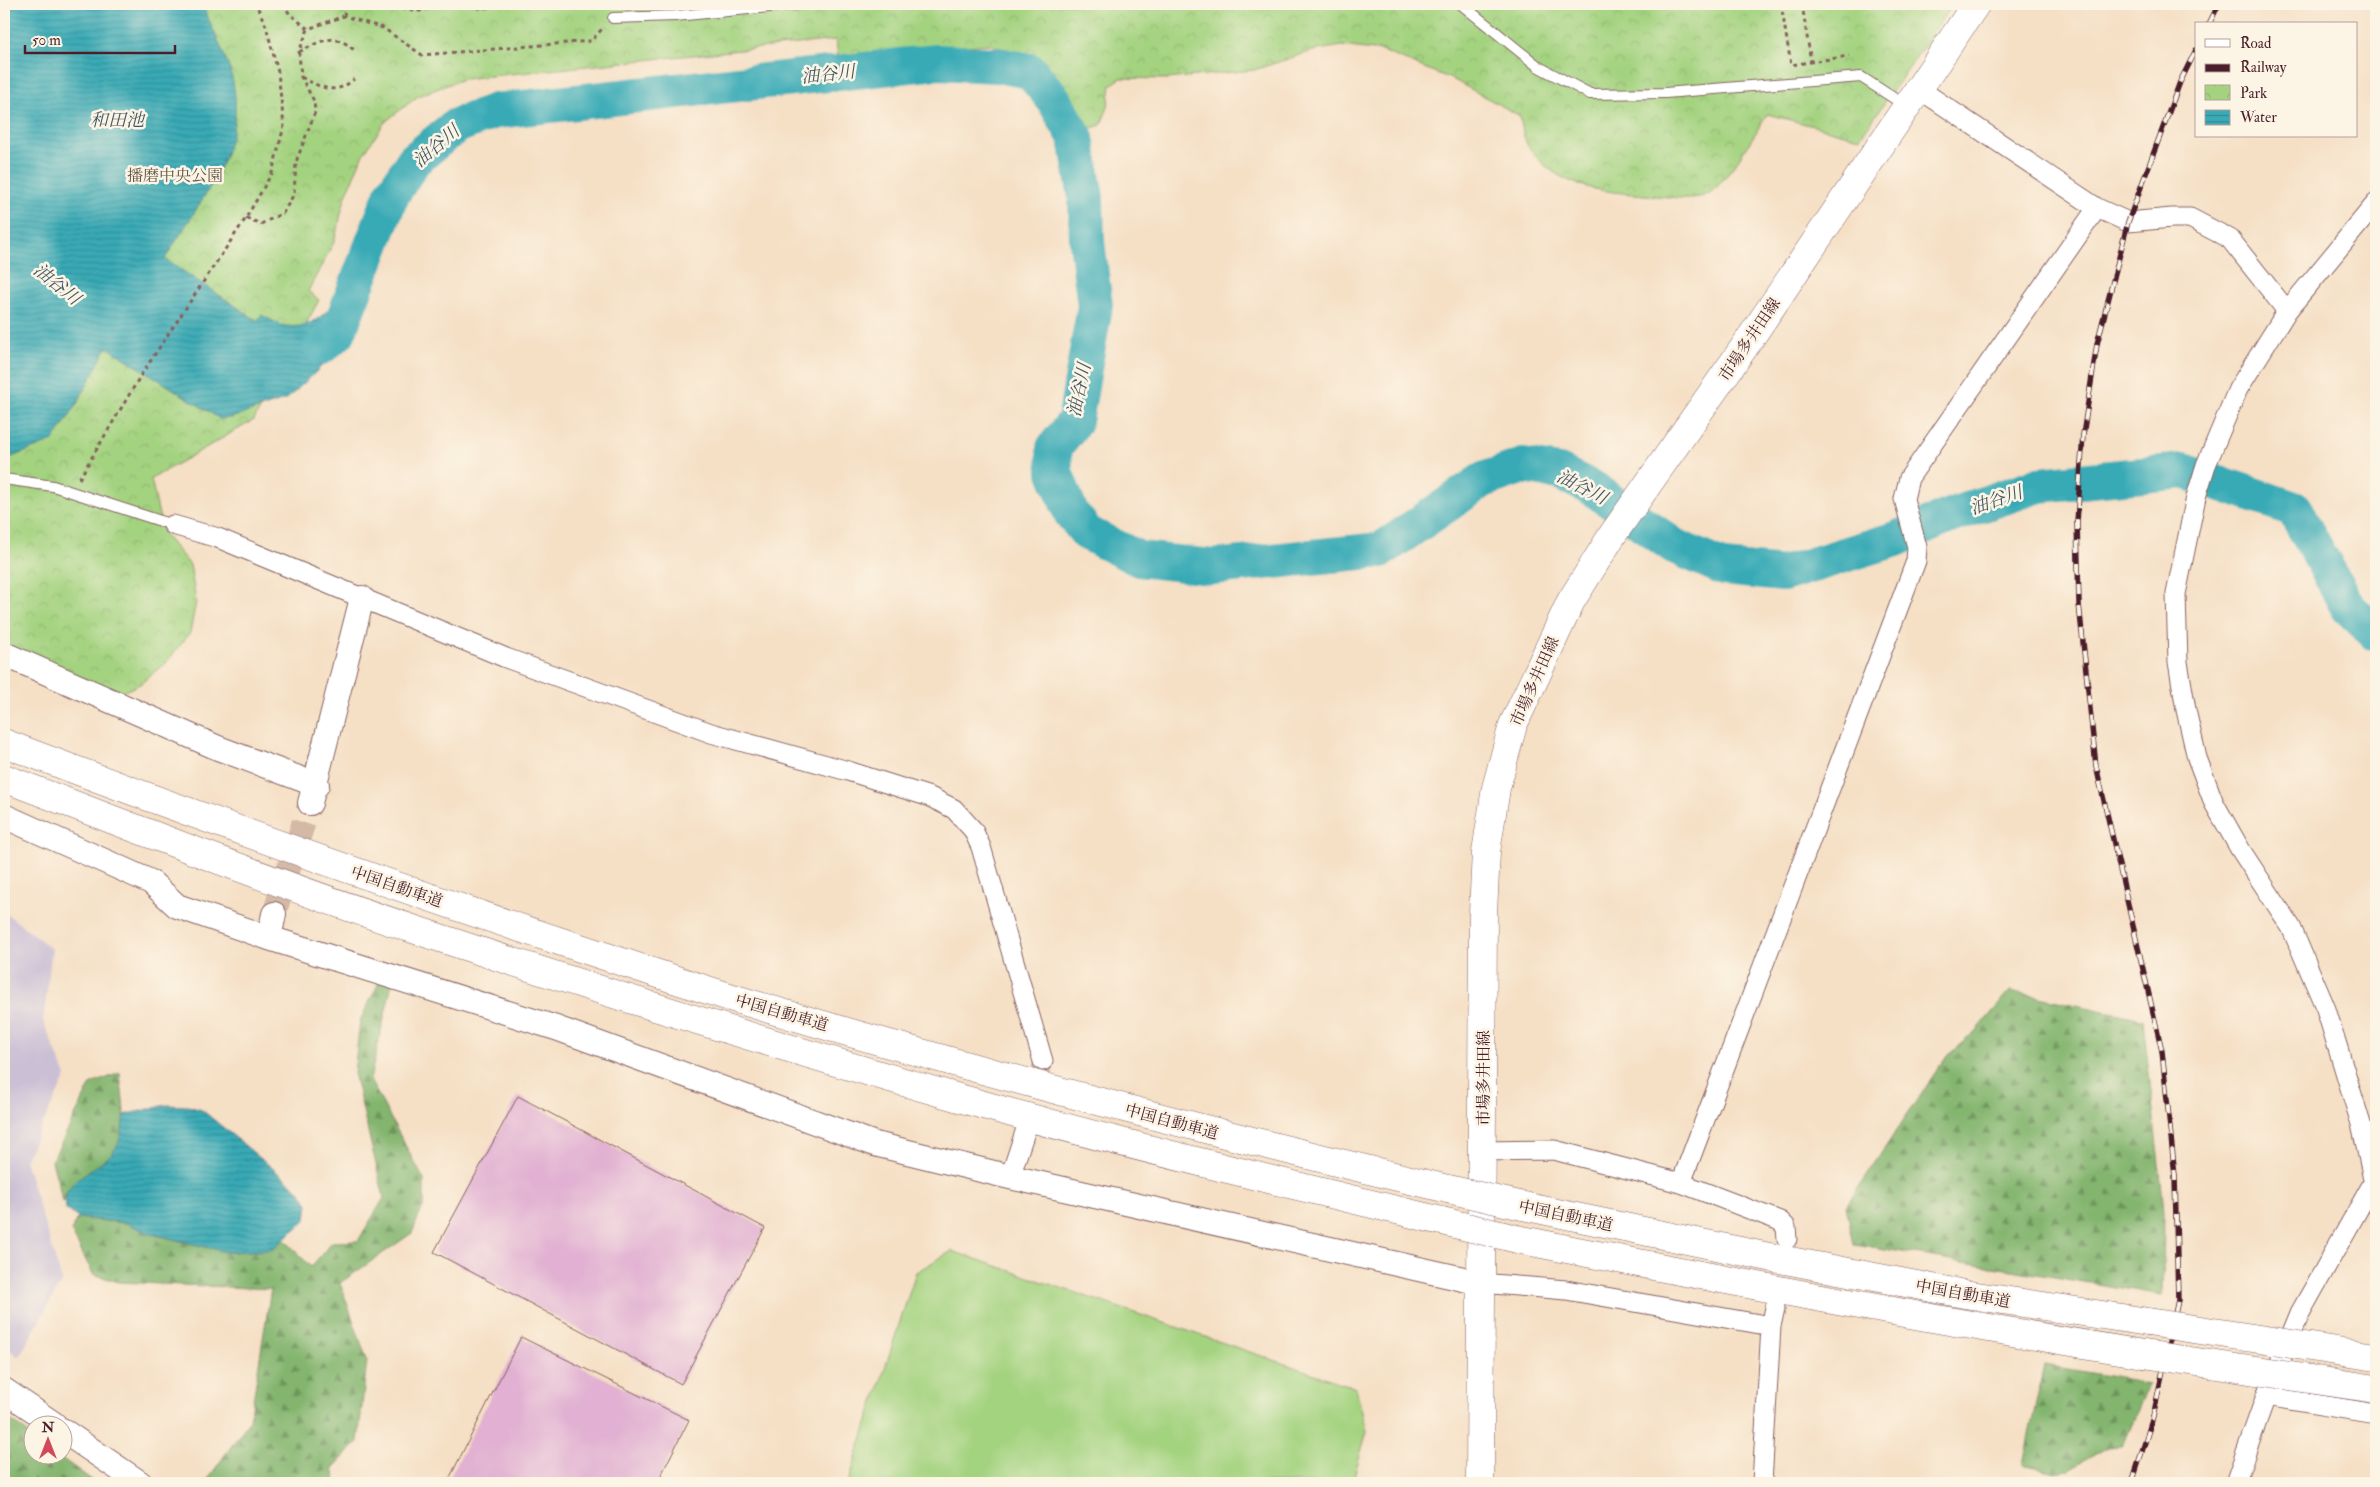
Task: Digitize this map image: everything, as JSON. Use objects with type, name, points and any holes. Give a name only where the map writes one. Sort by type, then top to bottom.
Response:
[{"type":"main road","name":"市場多井田線","points":[[1480,1483],[1483,913],[1486,852],[1496,788],[1513,725],[1570,601],[1613,534],[1976,4]]},
{"type":"main road","name":"中国自動車道","points":[[4,743],[145,797],[432,899],[732,998],[1004,1077],[1249,1141],[1523,1206],[1764,1256],[1964,1294],[2376,1357]]},
{"type":"main road","name":"中国自動車道","points":[[4,778],[140,830],[413,929],[718,1027],[983,1104],[1244,1173],[1517,1239],[1772,1290],[2144,1354],[2376,1389]]},
{"type":"street","points":[[1913,98],[2096,208],[2128,222],[2190,218],[2230,240],[2288,311]]},
{"type":"street","points":[[2235,1483],[2266,1396],[2300,1313],[2375,1188],[2361,1124],[2326,1008],[2291,927],[2240,849],[2214,803],[2196,758],[2178,662],[2176,594],[2196,497],[2206,465],[2238,389],[2288,311],[2376,202]]},
{"type":"street","points":[[1682,1183],[1916,561],[1917,547],[1904,499],[1909,478],[2096,208]]},
{"type":"street","points":[[173,525],[218,538],[506,658],[712,733],[930,796],[954,810],[973,830],[981,847],[1043,1061]]},
{"type":"street","points":[[4,654],[218,748],[314,794],[362,598]]},
{"type":"street","points":[[4,816],[151,882],[177,906],[269,938],[556,1028],[875,1144],[1010,1177],[1481,1283],[1566,1290],[1771,1326]]},
{"type":"street","points":[[269,938],[274,914]]},
{"type":"street","points":[[1010,1177],[1027,1126]]},
{"type":"street","points":[[1483,1151],[1554,1150],[1682,1183],[1780,1221],[1786,1227],[1787,1239]]},
{"type":"street","points":[[1762,1483],[1771,1326],[1775,1308]]},
{"type":"street","points":[[4,1390],[39,1414]]},
{"type":"street","points":[[2266,1396],[2376,1414]]},
{"type":"street","points":[[72,1437],[140,1483]]},
{"type":"lane","points":[[613,18],[675,16],[801,4]]},
{"type":"lane","points":[[1461,4],[1539,67],[1590,94],[1665,94],[1861,77],[1913,98]]},
{"type":"lane","points":[[4,479],[53,486],[173,525]]},
{"type":"path","points":[[79,479],[141,376],[246,218],[272,174],[284,126],[278,72],[266,26],[256,4]]},
{"type":"path","points":[[282,4],[290,14],[308,29]]},
{"type":"path","points":[[344,16],[346,4]]},
{"type":"path","points":[[395,4],[412,12],[427,10],[438,4]]},
{"type":"path","points":[[461,4],[474,8],[490,8],[496,4]]},
{"type":"path","points":[[1781,4],[1791,65],[1849,56]]},
{"type":"path","points":[[1802,4],[1811,62]]},
{"type":"path","points":[[246,218],[261,224],[283,213],[294,194],[296,162],[315,112],[314,101],[301,77],[299,52],[308,29],[344,16],[383,28],[422,55],[591,41],[613,18]]},
{"type":"path","points":[[299,52],[332,38],[345,41],[354,50]]},
{"type":"path","points":[[301,77],[329,89],[344,88],[354,79]]},
{"type":"shaded area","points":[[4,912],[52,949],[43,1021],[66,1076],[25,1160],[62,1281],[19,1357],[4,1346]]},
{"type":"green space","name":"播磨中央公園","points":[[4,4],[1953,4],[1860,138],[1767,114],[1741,156],[1718,186],[1706,195],[1692,198],[1604,191],[1570,181],[1555,173],[1540,161],[1528,146],[1520,116],[1454,80],[1382,51],[1342,46],[1312,51],[1254,70],[1167,79],[1121,78],[1111,85],[1108,107],[1101,125],[1088,129],[1069,92],[1055,74],[1039,62],[990,44],[838,57],[836,40],[463,79],[418,96],[385,122],[362,156],[345,198],[334,242],[308,291],[319,300],[254,420],[151,479],[163,533],[190,565],[196,601],[190,633],[166,663],[140,684],[118,694],[4,644]]},
{"type":"green space","points":[[380,980],[392,983],[370,1080],[424,1180],[424,1204],[412,1233],[340,1283],[367,1360],[358,1442],[333,1468],[336,1483],[205,1483],[250,1420],[271,1289],[118,1282],[93,1274],[71,1231],[78,1218],[127,1223],[148,1233],[227,1252],[271,1250],[284,1239],[311,1267],[332,1242],[358,1241],[384,1198],[354,1073],[360,1021]]},
{"type":"green space","points":[[2010,991],[2143,1019],[2164,1210],[2163,1295],[1854,1244],[1846,1206],[1945,1058],[1979,1028]]},
{"type":"green space","points":[[120,1073],[124,1123],[120,1142],[109,1157],[78,1179],[66,1193],[63,1202],[52,1161],[91,1084]]},
{"type":"green space","points":[[952,1251],[1356,1388],[1367,1431],[1352,1483],[848,1483],[916,1272]]},
{"type":"green space","points":[[2044,1365],[2149,1383],[2123,1446],[2108,1447],[2068,1470],[2054,1472],[2023,1464]]},
{"type":"green space","points":[[4,1415],[22,1428],[22,1464],[70,1464],[96,1483],[4,1483]]},
{"type":"water","name":"和田池","points":[[4,4],[202,4],[229,67],[235,94],[234,120],[229,145],[220,169],[165,259],[258,321],[261,315],[286,326],[299,326],[310,323],[328,310],[355,272],[345,336],[317,371],[287,399],[231,418],[220,419],[107,347],[77,404],[53,441],[4,460]]},
{"type":"water","points":[[166,1105],[188,1106],[202,1110],[300,1191],[308,1204],[306,1220],[271,1250],[227,1252],[148,1233],[127,1223],[78,1218],[66,1209],[65,1199],[68,1190],[74,1182],[101,1163],[115,1149],[120,1137],[124,1115]]},
{"type":"building","points":[[518,1096],[765,1228],[681,1384],[434,1252]]},
{"type":"building","points":[[521,1337],[689,1420],[657,1483],[447,1483]]},
{"type":"waterway","name":"油谷川","points":[[321,347],[338,333],[391,196],[414,160],[456,126],[495,111],[937,62],[997,65],[1030,71],[1054,100],[1076,138],[1086,198],[1087,242],[1095,306],[1075,421],[1054,448],[1055,472],[1071,513],[1087,533],[1139,559],[1212,567],[1381,550],[1483,480],[1523,466],[1559,472],[1594,489],[1674,546],[1724,568],[1783,574],[1896,539],[1952,515],[2039,485],[2184,471],[2294,509],[2348,607],[2376,634]]},
{"type":"tunnel","points":[[274,914],[310,803]]},
{"type":"tunnel","points":[[1027,1126],[1043,1061]]},
{"type":"railway","points":[[2210,22],[2219,4]]},
{"type":"railway","points":[[2132,1483],[2153,1417],[2178,1300],[2175,1176],[2162,1051],[2096,766],[2079,604],[2077,522],[2083,435],[2097,344],[2128,222],[2180,82],[2195,52]]}]
